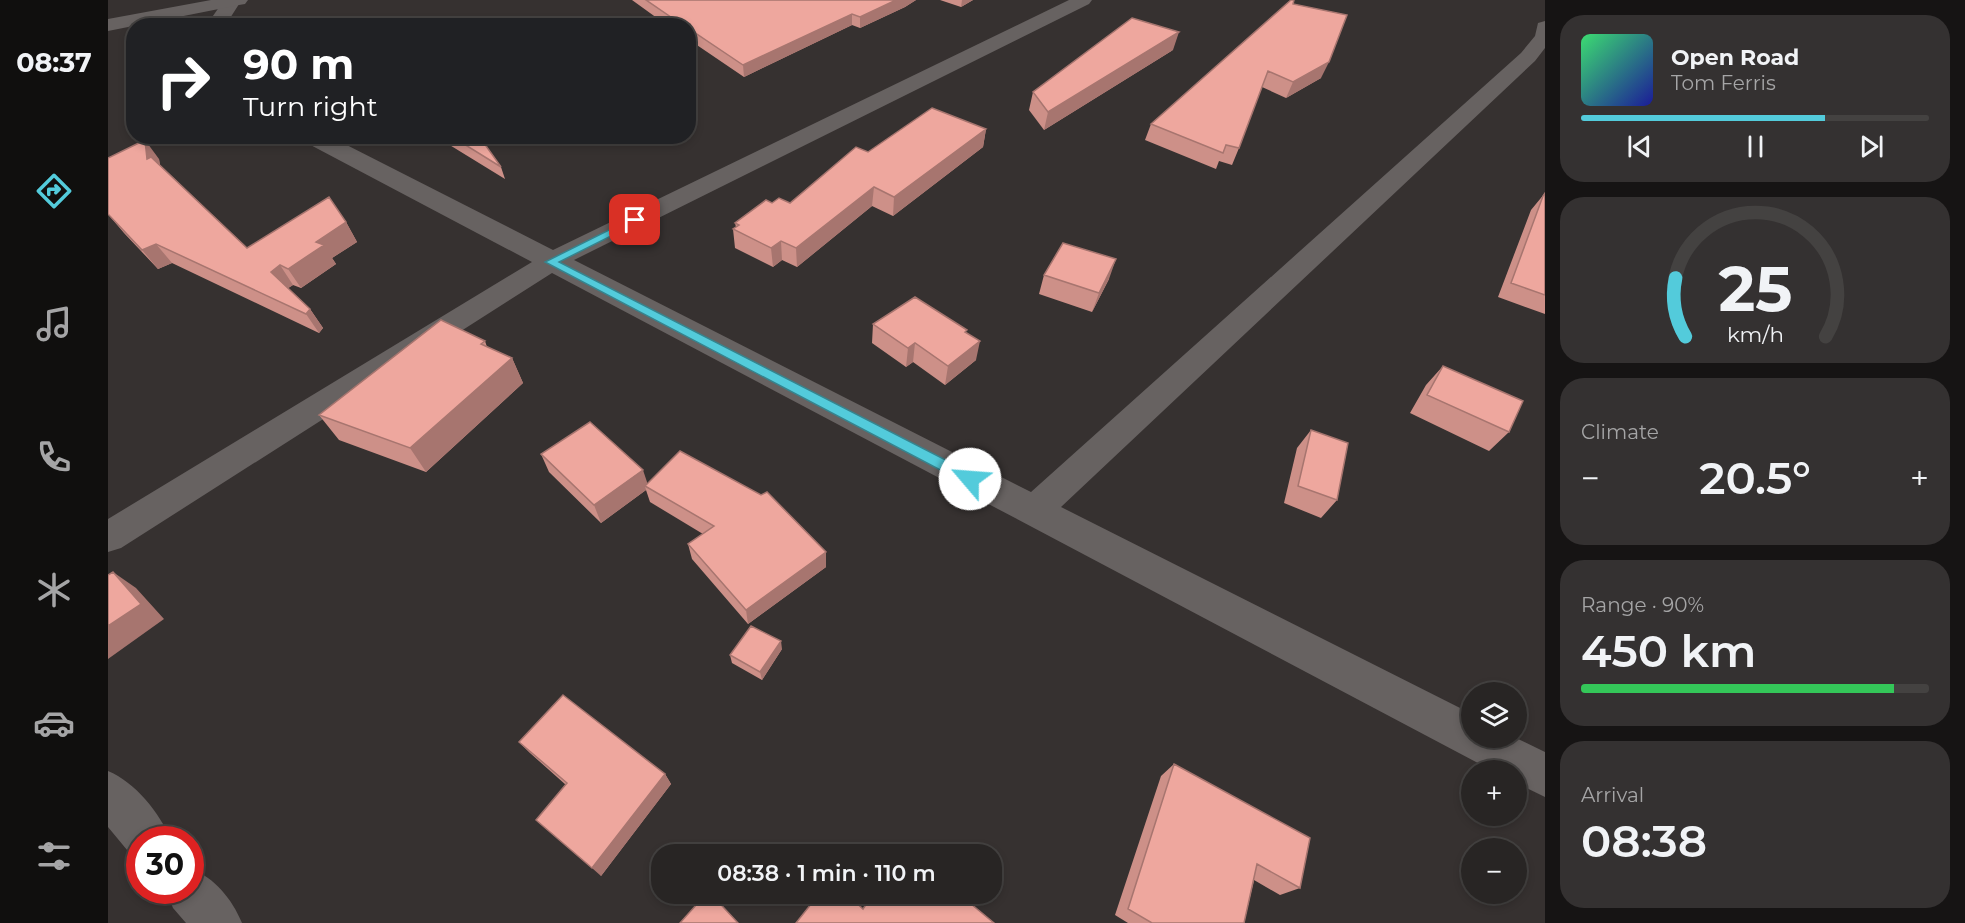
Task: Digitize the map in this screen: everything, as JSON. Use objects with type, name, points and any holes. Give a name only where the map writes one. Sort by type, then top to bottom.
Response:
[{"type":"street","points":[[108,537],[550,262],[1083,0]]},
{"type":"street","points":[[145,18],[235,1]]},
{"type":"street","points":[[221,18],[235,1]]},
{"type":"street","points":[[108,25],[126,22]]},
{"type":"street","points":[[1033,511],[1528,57],[1544,37],[1545,27]]},
{"type":"street","points":[[326,144],[1461,732]]},
{"type":"street","points":[[1492,748],[1545,775]]},
{"type":"street","points":[[108,793],[136,826]]},
{"type":"street","points":[[201,904],[218,923]]},
{"type":"building","points":[[646,0],[896,0],[860,17],[852,14],[743,65],[696,33],[696,18],[672,18]]},
{"type":"building","points":[[1291,0],[1294,0],[1293,4],[1347,15],[1329,62],[1293,82],[1268,71],[1239,148],[1226,145],[1223,153],[1151,124]]},
{"type":"building","points":[[1132,18],[1179,32],[1048,112],[1033,92]]},
{"type":"building","points":[[932,108],[986,129],[894,197],[874,187],[796,248],[781,241],[771,248],[733,229],[739,225],[735,223],[766,200],[772,203],[779,198],[790,203],[856,147],[868,152]]},
{"type":"building","points":[[137,144],[145,144],[147,159],[151,157],[247,248],[329,197],[346,222],[316,242],[324,245],[288,269],[280,265],[271,272],[310,309],[306,314],[156,244],[142,250],[108,214],[108,158]]},
{"type":"building","points":[[464,144],[485,144],[501,167]]},
{"type":"building","points":[[1545,193],[1545,295],[1511,283]]},
{"type":"building","points":[[1063,243],[1116,259],[1099,293],[1044,275]]},
{"type":"building","points":[[915,297],[967,330],[965,332],[980,341],[948,366],[915,343],[908,348],[873,324]]},
{"type":"building","points":[[441,320],[485,341],[481,344],[512,358],[410,448],[319,415]]},
{"type":"building","points":[[1443,366],[1523,401],[1509,432],[1427,395]]},
{"type":"building","points":[[590,422],[643,470],[594,505],[541,454]]},
{"type":"building","points":[[1311,430],[1348,443],[1337,500],[1298,486]]},
{"type":"building","points":[[680,451],[761,495],[767,492],[826,552],[746,610],[688,544],[714,526],[645,486]]},
{"type":"building","points":[[113,572],[141,604],[108,626],[108,575]]},
{"type":"building","points":[[751,626],[781,641],[760,672],[730,655]]},
{"type":"building","points":[[563,695],[665,774],[592,868],[536,820],[567,783],[519,742]]},
{"type":"building","points":[[1174,764],[1310,838],[1300,888],[1257,864],[1244,923],[1152,923],[1128,909]]},
{"type":"building","points":[[697,904],[720,904],[738,923],[680,923]]},
{"type":"building","points":[[811,904],[858,904],[863,909],[866,904],[971,904],[994,923],[796,923]]},
{"type":"route","points":[[635,220],[550,262],[970,479]]}]
